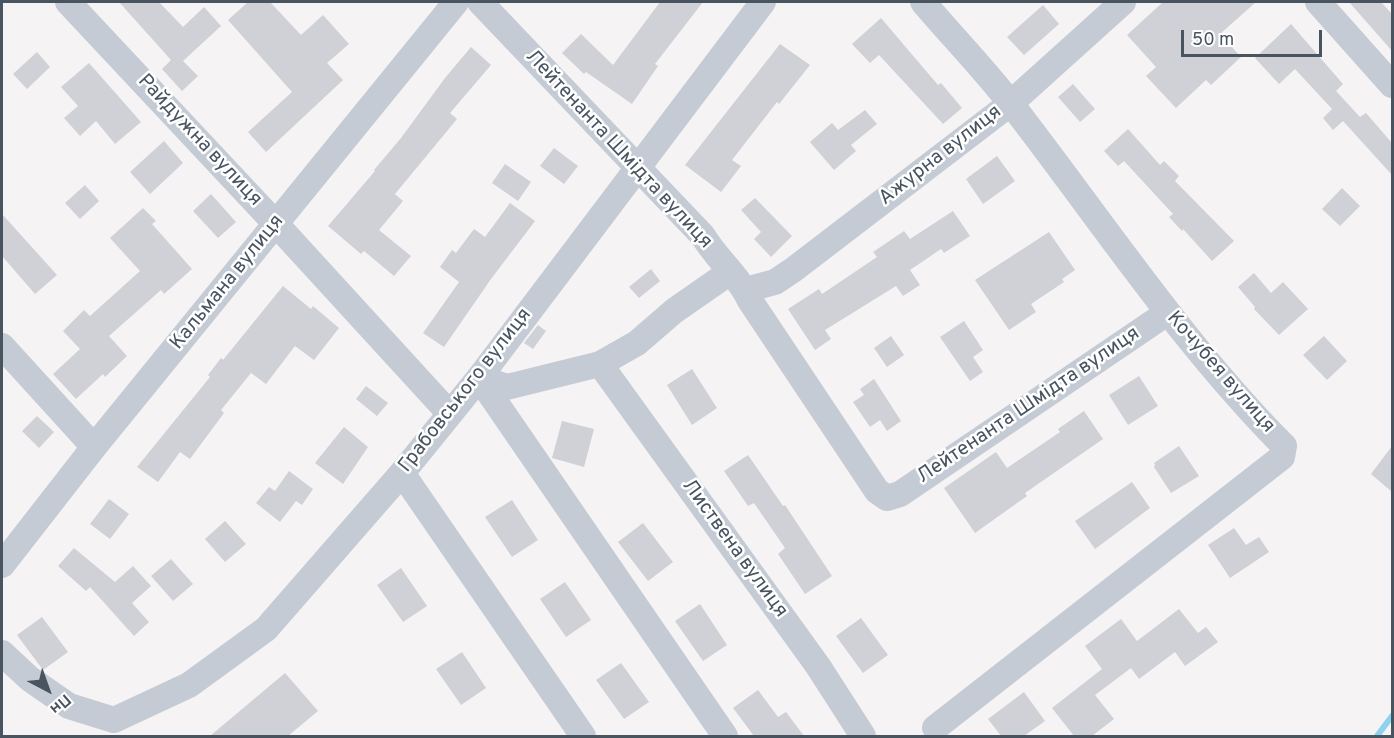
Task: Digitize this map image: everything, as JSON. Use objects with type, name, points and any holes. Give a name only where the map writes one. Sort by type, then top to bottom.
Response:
[{"type":"street","name":"Райдужна вулиця","points":[[68,2],[450,414]]},
{"type":"street","name":"Кальмана вулиця","points":[[2,565],[94,447],[456,2]]},
{"type":"street","name":"Лейтенанта Шмідта вулиця","points":[[480,2],[703,236],[712,251],[738,281],[876,491],[887,498],[900,494],[1167,313]]},
{"type":"street","name":"Грабовського вулиця","points":[[2,653],[30,679],[69,706],[114,720],[189,685],[266,629],[402,473],[479,378],[762,2]]},
{"type":"street","name":"Кочубея вулиця","points":[[923,2],[1011,103],[1167,313],[1256,418],[1284,446],[1282,457],[934,728]]},
{"type":"street","name":"Ажурна вулиця","points":[[479,378],[507,387],[600,364],[637,343],[674,311],[738,281],[774,282],[793,270],[1011,103],[1123,2]]},
{"type":"street","points":[[1318,2],[1392,85]]},
{"type":"street","points":[[2,346],[94,447]]},
{"type":"street","name":"Листвена вулиця","points":[[600,364],[818,666],[863,736]]},
{"type":"street","points":[[479,378],[724,736]]},
{"type":"street","points":[[402,473],[583,736]]},
{"type":"building","points":[[119,2],[159,2],[183,27],[204,7],[221,26],[183,61],[198,76],[182,91],[162,69],[171,60]]},
{"type":"building","points":[[248,2],[270,2],[301,35],[323,15],[349,44],[327,63],[343,80],[266,152],[248,132],[292,92],[228,20]]},
{"type":"building","points":[[660,2],[703,2],[655,64],[658,66],[632,104],[586,72],[584,74],[562,53],[581,34],[613,65]]},
{"type":"building","points":[[1163,2],[1256,2],[1220,34],[1241,57],[1211,85],[1206,80],[1176,108],[1146,76],[1156,67],[1127,35]]},
{"type":"building","points":[[1349,2],[1381,2],[1392,14],[1392,51]]},
{"type":"building","points":[[1043,5],[1059,24],[1024,55],[1007,37]]},
{"type":"building","points":[[881,18],[938,85],[941,83],[962,108],[943,124],[879,55],[870,63],[852,44]]},
{"type":"building","points":[[1291,24],[1343,84],[1336,91],[1360,117],[1366,113],[1392,143],[1392,175],[1343,121],[1333,130],[1323,118],[1332,109],[1295,69],[1279,84],[1255,58]]},
{"type":"building","points":[[780,44],[810,65],[779,104],[777,102],[732,160],[741,166],[721,192],[685,165]]},
{"type":"building","points":[[471,47],[491,65],[450,113],[457,119],[395,194],[403,201],[379,230],[411,256],[394,276],[364,251],[361,254],[328,226],[375,171]]},
{"type":"building","points":[[37,52],[50,67],[27,89],[13,74]]},
{"type":"building","points":[[89,63],[141,122],[115,144],[96,121],[80,136],[64,118],[78,106],[61,87]]},
{"type":"building","points":[[1073,84],[1095,109],[1080,122],[1058,97]]},
{"type":"building","points":[[865,110],[877,124],[851,145],[856,151],[834,170],[810,142],[832,123],[838,130]]},
{"type":"building","points":[[1128,129],[1160,165],[1164,161],[1179,176],[1175,181],[1234,241],[1212,261],[1169,217],[1173,214],[1124,161],[1118,166],[1104,151]]},
{"type":"building","points":[[164,141],[183,163],[150,194],[130,172]]},
{"type":"building","points":[[554,148],[578,166],[564,184],[540,166]]},
{"type":"building","points":[[997,156],[1015,181],[983,204],[966,179]]},
{"type":"building","points":[[505,164],[531,182],[518,201],[492,183]]},
{"type":"building","points":[[85,185],[99,201],[80,219],[65,203]]},
{"type":"building","points":[[1342,188],[1360,206],[1340,226],[1322,209]]},
{"type":"building","points":[[211,194],[236,222],[218,238],[193,211]]},
{"type":"building","points":[[755,198],[792,236],[771,257],[754,239],[761,232],[741,210]]},
{"type":"building","points":[[510,203],[535,221],[444,347],[423,333],[459,282],[440,267],[452,250],[456,253],[474,229],[485,237]]},
{"type":"building","points":[[143,208],[156,221],[152,224],[192,269],[164,294],[161,290],[109,336],[127,356],[105,377],[103,374],[76,399],[53,374],[80,349],[63,331],[84,310],[90,316],[140,271],[110,238]]},
{"type":"building","points":[[953,211],[970,236],[944,253],[941,249],[910,270],[920,285],[903,296],[896,286],[825,330],[831,339],[815,350],[788,309],[819,289],[822,294],[877,257],[873,252],[904,231],[910,239]]},
{"type":"building","points":[[2,214],[57,275],[35,294],[2,256]]},
{"type":"building","points":[[1049,232],[1075,270],[1062,279],[1064,282],[1031,304],[1036,312],[1009,330],[975,280]]},
{"type":"building","points":[[651,269],[660,281],[639,298],[629,287]]},
{"type":"building","points":[[1254,273],[1271,293],[1283,282],[1308,309],[1279,335],[1254,309],[1255,307],[1238,287]]},
{"type":"building","points":[[283,286],[311,309],[313,306],[339,328],[314,360],[295,346],[266,384],[251,373],[221,410],[224,413],[190,459],[180,452],[158,482],[137,467],[210,377],[208,375],[221,358],[223,360]]},
{"type":"building","points":[[964,321],[983,350],[973,357],[983,372],[970,381],[940,337]]},
{"type":"building","points":[[538,325],[546,331],[533,349],[524,343]]},
{"type":"building","points":[[891,336],[904,355],[887,367],[874,348]]},
{"type":"building","points":[[1324,336],[1347,361],[1327,380],[1303,355]]},
{"type":"building","points":[[692,369],[717,408],[692,425],[667,385]]},
{"type":"building","points":[[1139,376],[1158,406],[1128,425],[1109,395]]},
{"type":"building","points":[[874,379],[901,421],[887,431],[880,420],[870,427],[853,402],[864,395],[860,389]]},
{"type":"building","points":[[366,386],[388,403],[377,416],[356,399]]},
{"type":"building","points":[[1084,411],[1103,439],[1025,493],[1027,496],[975,533],[944,488],[996,452],[1007,468],[1060,432],[1058,429]]},
{"type":"building","points":[[37,416],[54,432],[39,448],[22,431]]},
{"type":"building","points":[[562,421],[594,429],[584,467],[552,458]]},
{"type":"building","points":[[344,427],[368,447],[343,484],[315,463]]},
{"type":"building","points":[[1179,446],[1199,476],[1171,493],[1154,467],[1154,463]]},
{"type":"building","points":[[1392,446],[1392,492],[1371,474]]},
{"type":"building","points":[[748,455],[783,506],[785,505],[832,576],[805,594],[778,554],[785,548],[754,503],[748,506],[724,471]]},
{"type":"building","points":[[289,471],[313,489],[302,505],[296,501],[280,522],[256,503],[269,487],[275,491]]},
{"type":"building","points":[[1132,482],[1150,508],[1095,549],[1075,521]]},
{"type":"building","points":[[109,499],[129,514],[110,539],[90,524]]},
{"type":"building","points":[[512,500],[538,540],[512,557],[485,517]]},
{"type":"building","points":[[225,521],[246,544],[225,562],[205,539]]},
{"type":"building","points":[[643,523],[673,562],[648,581],[618,542]]},
{"type":"building","points":[[1234,528],[1246,545],[1259,537],[1269,552],[1230,578],[1208,545]]},
{"type":"building","points":[[74,548],[115,582],[133,566],[151,586],[132,603],[149,622],[134,636],[90,587],[86,591],[58,566]]},
{"type":"building","points":[[171,559],[193,584],[173,601],[151,576]]},
{"type":"building","points":[[401,568],[427,606],[403,622],[377,585]]},
{"type":"building","points":[[565,582],[591,620],[566,637],[540,599]]},
{"type":"building","points":[[700,604],[727,645],[703,661],[675,621]]},
{"type":"building","points":[[1179,609],[1198,633],[1206,627],[1218,642],[1185,666],[1175,652],[1139,679],[1131,668],[1095,695],[1114,719],[1092,736],[1074,736],[1052,708],[1102,669],[1085,646],[1121,619],[1137,641]]},
{"type":"building","points":[[42,617],[68,652],[43,670],[17,635]]},
{"type":"building","points":[[861,618],[888,655],[863,673],[836,636]]},
{"type":"building","points":[[462,652],[486,688],[461,705],[436,669]]},
{"type":"building","points":[[621,663],[649,702],[624,719],[596,680]]},
{"type":"building","points":[[285,673],[318,711],[288,736],[210,736]]},
{"type":"building","points":[[758,690],[778,717],[786,712],[804,736],[754,736],[733,708]]},
{"type":"building","points":[[1024,692],[1045,721],[1024,736],[1001,736],[988,719]]},
{"type":"waterway","points":[[1377,736],[1392,716]]}]
